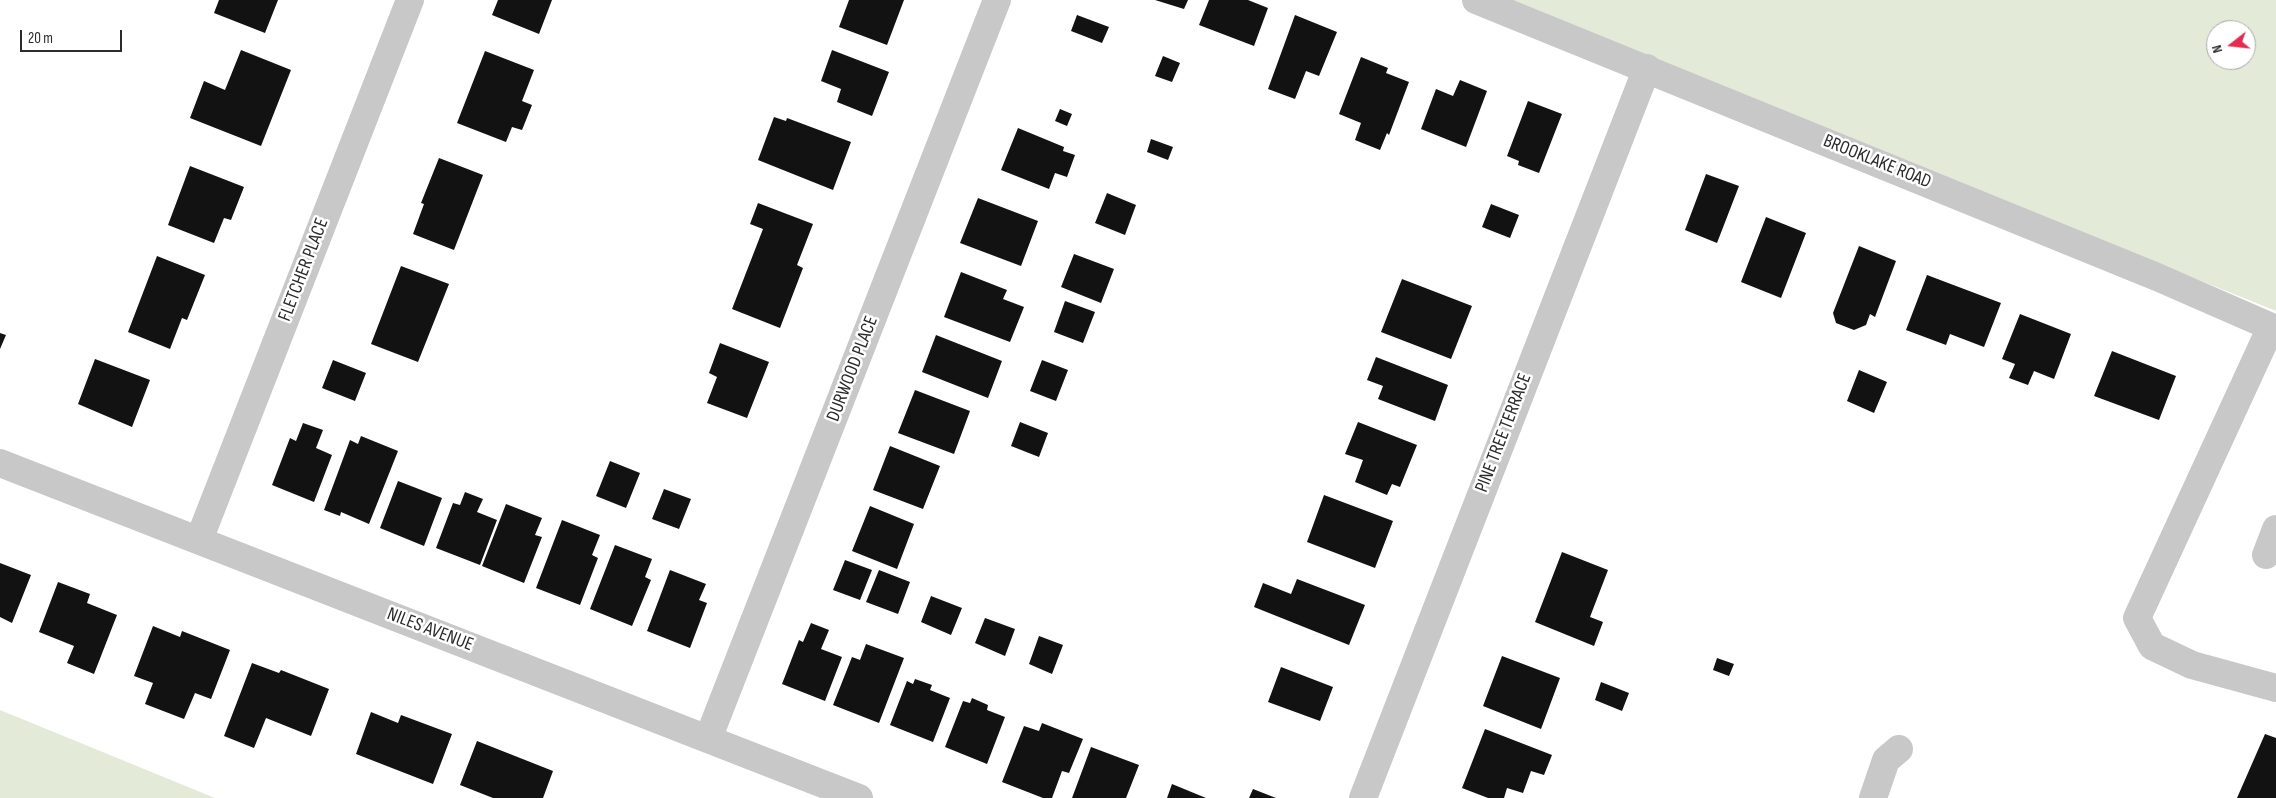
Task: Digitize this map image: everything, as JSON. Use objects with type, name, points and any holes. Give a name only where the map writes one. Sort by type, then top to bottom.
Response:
[{"type":"street","name":"FLETCHER PLACE","points":[[199,540],[410,0]]},
{"type":"street","name":"DURWOOD PLACE","points":[[708,739],[997,0]]},
{"type":"street","name":"BROOKLAKE ROAD","points":[[1476,0],[2157,277],[2273,328]]},
{"type":"street","name":"PINE TREE TERRACE","points":[[1363,798],[1646,68]]},
{"type":"street","points":[[2273,328],[2137,618],[2152,646],[2192,665],[2276,688]]},
{"type":"street","name":"NILES AVENUE","points":[[0,463],[859,798]]},
{"type":"street","points":[[2266,556],[2276,528]]},
{"type":"street","points":[[1873,798],[1886,760],[1899,749]]},
{"type":"green space","points":[[1502,0],[2276,0],[2276,311]]},
{"type":"green space","points":[[0,710],[215,798],[0,798]]},
{"type":"building","points":[[219,0],[278,0],[265,33],[214,13]]},
{"type":"building","points":[[498,0],[552,0],[539,34],[492,15]]},
{"type":"building","points":[[849,0],[904,0],[887,45],[839,27]]},
{"type":"building","points":[[1155,0],[1188,0],[1184,9]]},
{"type":"building","points":[[1209,0],[1248,0],[1268,8],[1254,46],[1199,25]]},
{"type":"building","points":[[1077,15],[1109,27],[1102,43],[1071,31]]},
{"type":"building","points":[[1295,15],[1337,32],[1319,76],[1306,71],[1295,99],[1268,89]]},
{"type":"building","points":[[241,50],[291,70],[261,146],[190,118],[204,81],[225,90]]},
{"type":"building","points":[[832,50],[889,72],[872,116],[837,102],[841,89],[821,81]]},
{"type":"building","points":[[485,51],[534,70],[522,101],[532,105],[522,130],[512,127],[506,142],[457,123]]},
{"type":"building","points":[[1163,56],[1180,63],[1172,82],[1155,76]]},
{"type":"building","points":[[1361,57],[1388,68],[1386,73],[1409,82],[1389,135],[1387,133],[1380,150],[1355,140],[1361,123],[1339,114]]},
{"type":"building","points":[[1460,80],[1487,91],[1466,147],[1421,129],[1436,89],[1453,96]]},
{"type":"building","points":[[1528,101],[1562,114],[1539,173],[1518,165],[1519,161],[1507,156]]},
{"type":"building","points":[[1060,109],[1072,114],[1067,126],[1055,121]]},
{"type":"building","points":[[774,117],[786,121],[787,118],[851,142],[833,190],[758,160]]},
{"type":"building","points":[[1018,128],[1064,147],[1063,151],[1075,155],[1067,177],[1055,173],[1049,189],[1001,170]]},
{"type":"building","points":[[1151,139],[1173,147],[1168,160],[1147,152]]},
{"type":"building","points":[[439,158],[483,175],[454,250],[413,234],[424,204],[421,203]]},
{"type":"building","points":[[190,166],[244,187],[231,220],[224,218],[214,243],[168,225]]},
{"type":"building","points":[[1706,174],[1739,186],[1717,243],[1685,230]]},
{"type":"building","points":[[1107,193],[1136,205],[1125,235],[1095,223]]},
{"type":"building","points":[[978,198],[1038,221],[1021,266],[960,243]]},
{"type":"building","points":[[758,203],[813,224],[797,265],[803,268],[780,328],[732,309],[763,229],[750,224]]},
{"type":"building","points":[[1491,204],[1519,215],[1510,238],[1482,227]]},
{"type":"building","points":[[1766,217],[1806,233],[1781,298],[1741,282]]},
{"type":"building","points":[[1859,246],[1896,261],[1875,317],[1870,314],[1866,325],[1854,330],[1836,323],[1833,313]]},
{"type":"building","points":[[1074,254],[1114,269],[1101,303],[1061,287]]},
{"type":"building","points":[[157,256],[205,275],[187,320],[182,318],[170,349],[128,332]]},
{"type":"building","points":[[401,266],[449,284],[418,362],[371,344]]},
{"type":"building","points":[[961,272],[1007,290],[1003,299],[1024,307],[1010,342],[944,317]]},
{"type":"building","points":[[1927,275],[2001,303],[1984,347],[1950,334],[1946,345],[1906,330]]},
{"type":"building","points":[[1402,279],[1472,306],[1451,359],[1381,332]]},
{"type":"building","points":[[1065,301],[1095,312],[1083,343],[1054,332]]},
{"type":"building","points":[[2020,314],[2071,334],[2054,379],[2034,371],[2028,385],[2009,378],[2015,364],[2002,359]]},
{"type":"building","points":[[0,333],[6,335],[0,349]]},
{"type":"building","points":[[936,335],[1002,361],[988,398],[922,372]]},
{"type":"building","points":[[720,343],[769,362],[747,418],[707,403],[717,377],[709,373]]},
{"type":"building","points":[[2112,351],[2176,376],[2159,420],[2094,396]]},
{"type":"building","points":[[1376,357],[1448,385],[1435,421],[1378,399],[1383,386],[1367,380]]},
{"type":"building","points":[[95,359],[150,380],[132,427],[78,404]]},
{"type":"building","points":[[333,360],[366,373],[355,401],[322,388]]},
{"type":"building","points":[[1042,360],[1068,370],[1056,401],[1030,391]]},
{"type":"building","points":[[1859,370],[1887,382],[1874,413],[1847,401]]},
{"type":"building","points":[[915,390],[970,411],[954,454],[898,433]]},
{"type":"building","points":[[1020,422],[1048,433],[1039,457],[1011,446]]},
{"type":"building","points":[[1358,422],[1417,445],[1400,487],[1392,484],[1387,495],[1355,482],[1363,460],[1345,454]]},
{"type":"building","points":[[303,423],[323,430],[316,448],[332,455],[314,502],[272,485],[290,438],[296,441]]},
{"type":"building","points":[[361,436],[398,451],[369,524],[341,512],[340,516],[324,510],[350,440],[358,444]]},
{"type":"building","points":[[890,446],[940,466],[923,509],[873,490]]},
{"type":"building","points":[[610,461],[640,473],[626,508],[596,496]]},
{"type":"building","points":[[398,481],[442,498],[424,546],[380,528]]},
{"type":"building","points":[[664,489],[691,499],[679,529],[652,519]]},
{"type":"building","points":[[465,492],[483,499],[477,512],[497,520],[480,565],[436,548],[453,503],[460,505]]},
{"type":"building","points":[[1324,495],[1393,521],[1375,568],[1307,542]]},
{"type":"building","points":[[506,504],[542,518],[535,535],[542,537],[524,583],[482,566]]},
{"type":"building","points":[[870,506],[914,524],[897,569],[852,551]]},
{"type":"building","points":[[562,520],[600,535],[592,555],[598,558],[580,605],[536,588]]},
{"type":"building","points":[[615,545],[652,559],[645,577],[651,580],[632,626],[590,609]]},
{"type":"building","points":[[1562,552],[1608,570],[1590,617],[1603,622],[1594,646],[1535,622]]},
{"type":"building","points":[[845,560],[872,570],[860,600],[833,590]]},
{"type":"building","points":[[0,563],[31,575],[12,623],[0,617]]},
{"type":"building","points":[[670,570],[706,584],[699,600],[707,603],[690,648],[647,631]]},
{"type":"building","points":[[879,570],[910,582],[898,614],[866,602]]},
{"type":"building","points":[[1297,579],[1365,605],[1349,645],[1254,607],[1263,583],[1291,594]]},
{"type":"building","points":[[58,582],[90,594],[87,603],[117,615],[94,674],[67,663],[74,646],[39,632]]},
{"type":"building","points":[[931,596],[962,608],[951,635],[921,622]]},
{"type":"building","points":[[985,618],[1015,629],[1005,656],[975,643]]},
{"type":"building","points":[[811,623],[829,630],[821,649],[842,657],[825,701],[782,684],[799,640],[803,642]]},
{"type":"building","points":[[153,626],[180,637],[182,631],[230,650],[211,699],[195,693],[184,719],[145,704],[153,683],[134,676]]},
{"type":"building","points":[[1039,636],[1063,645],[1052,674],[1029,664]]},
{"type":"building","points":[[866,644],[904,658],[879,723],[833,705],[852,657],[860,660]]},
{"type":"building","points":[[1502,656],[1560,678],[1541,729],[1483,706]]},
{"type":"building","points":[[1717,658],[1734,664],[1729,676],[1713,670]]},
{"type":"building","points":[[252,663],[279,673],[281,670],[329,689],[311,736],[266,718],[254,748],[224,736]]},
{"type":"building","points":[[1281,667],[1333,687],[1320,721],[1268,702]]},
{"type":"building","points":[[915,679],[932,685],[930,690],[950,698],[933,742],[890,725],[907,681],[913,684]]},
{"type":"building","points":[[1601,682],[1629,693],[1622,711],[1595,700]]},
{"type":"building","points":[[972,698],[988,705],[987,710],[1005,717],[987,764],[945,747],[963,701],[970,703]]},
{"type":"building","points":[[371,712],[398,723],[401,715],[452,734],[433,784],[356,754]]},
{"type":"building","points":[[1042,723],[1083,739],[1069,773],[1062,771],[1052,798],[1043,798],[1002,782],[1024,726],[1039,731]]},
{"type":"building","points":[[1485,729],[1552,755],[1544,775],[1531,771],[1523,793],[1507,788],[1504,798],[1488,798],[1462,788]]},
{"type":"building","points":[[2265,734],[2276,738],[2276,798],[2237,798]]},
{"type":"building","points":[[477,741],[553,771],[543,798],[493,798],[460,785]]},
{"type":"building","points":[[1091,747],[1139,765],[1126,798],[1072,798]]},
{"type":"building","points":[[1172,784],[1206,798],[1167,798]]},
{"type":"building","points":[[1253,789],[1276,798],[1249,798]]}]
